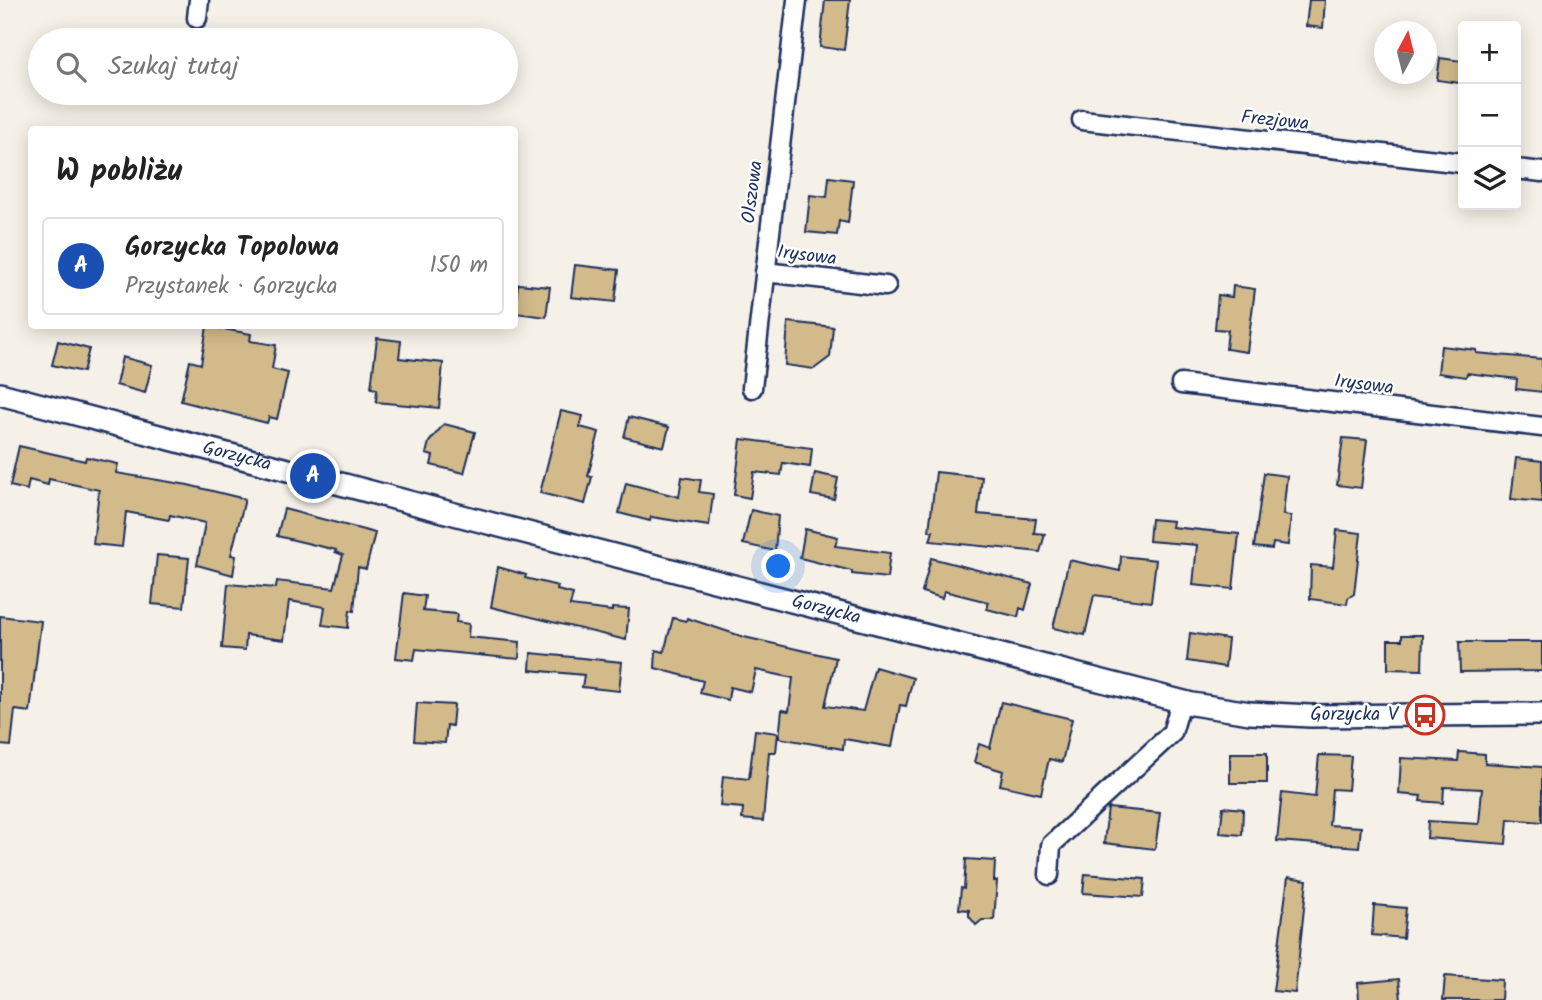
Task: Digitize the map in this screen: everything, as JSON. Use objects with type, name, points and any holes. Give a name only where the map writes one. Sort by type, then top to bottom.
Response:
[{"type":"street","name":"Olszowa","points":[[752,388],[797,0]]},
{"type":"street","name":"Frezjowa","points":[[1082,120],[1458,162]]},
{"type":"street","points":[[1521,170],[1542,172]]},
{"type":"street","name":"Irysowa","points":[[765,272],[886,286]]},
{"type":"street","name":"Irysowa","points":[[1181,384],[1542,427]]},
{"type":"street","name":"Gorzycka","points":[[0,394],[1181,702],[1220,710],[1278,715],[1542,714]]},
{"type":"street","points":[[1049,875],[1051,845],[1172,733],[1181,702]]},
{"type":"building","points":[[825,0],[850,0],[844,50],[820,47]]},
{"type":"building","points":[[1309,0],[1325,0],[1323,28],[1306,26]]},
{"type":"building","points":[[1440,58],[1458,60],[1458,83],[1437,80]]},
{"type":"building","points":[[829,177],[853,180],[848,223],[839,221],[837,235],[806,232],[810,195],[827,197]]},
{"type":"building","points":[[575,265],[619,270],[615,302],[571,297]]},
{"type":"building","points":[[518,284],[550,287],[546,317],[518,313]]},
{"type":"building","points":[[1233,286],[1255,289],[1247,352],[1226,349],[1228,330],[1215,329],[1218,295],[1232,297]]},
{"type":"building","points":[[788,322],[833,327],[830,357],[814,369],[785,365]]},
{"type":"building","points":[[207,329],[251,334],[250,341],[276,345],[272,369],[288,373],[277,419],[269,417],[267,423],[181,401],[190,361],[201,364]]},
{"type":"building","points":[[377,338],[401,341],[399,358],[443,363],[439,408],[376,402],[377,389],[371,388]]},
{"type":"building","points":[[58,341],[89,349],[83,372],[52,365]]},
{"type":"building","points":[[1441,346],[1476,350],[1476,353],[1542,359],[1542,392],[1516,389],[1517,379],[1467,373],[1466,377],[1438,373]]},
{"type":"building","points":[[122,357],[152,365],[145,393],[116,385]]},
{"type":"building","points":[[561,411],[583,416],[580,427],[599,432],[588,476],[592,477],[585,504],[540,493]]},
{"type":"building","points":[[629,417],[669,427],[664,447],[624,437]]},
{"type":"building","points":[[444,424],[475,432],[464,473],[431,465],[433,456],[426,454],[429,442]]},
{"type":"building","points":[[1343,438],[1367,440],[1361,488],[1337,485]]},
{"type":"building","points":[[741,439],[812,448],[810,467],[783,463],[781,475],[754,472],[750,498],[734,495]]},
{"type":"building","points":[[19,446],[85,461],[86,457],[118,464],[116,473],[188,485],[245,499],[231,555],[236,556],[233,575],[197,565],[205,523],[170,515],[169,520],[126,512],[122,547],[93,544],[99,490],[49,479],[48,485],[29,480],[27,490],[10,486]]},
{"type":"building","points":[[1516,458],[1542,461],[1542,502],[1511,499]]},
{"type":"building","points":[[936,472],[982,477],[978,514],[1036,519],[1034,533],[1045,534],[1040,552],[930,541],[933,531],[929,531]]},
{"type":"building","points":[[815,473],[838,478],[834,499],[811,495]]},
{"type":"building","points":[[1264,473],[1287,476],[1283,515],[1291,516],[1288,545],[1273,543],[1272,549],[1254,547]]},
{"type":"building","points":[[682,477],[701,480],[699,492],[713,494],[709,526],[651,517],[650,521],[619,513],[626,483],[679,497]]},
{"type":"building","points":[[284,509],[375,533],[366,569],[358,567],[354,611],[350,610],[348,628],[322,625],[325,607],[289,601],[284,640],[246,635],[245,650],[222,648],[228,584],[276,588],[277,581],[334,588],[343,555],[335,552],[336,550],[277,536]]},
{"type":"building","points":[[751,510],[778,516],[775,551],[743,544]]},
{"type":"building","points":[[1151,519],[1173,521],[1172,527],[1239,534],[1233,589],[1193,585],[1197,545],[1149,541]]},
{"type":"building","points":[[805,529],[838,537],[835,546],[890,553],[887,578],[852,574],[852,571],[800,558]]},
{"type":"building","points":[[1337,530],[1361,533],[1354,594],[1348,598],[1347,604],[1310,599],[1311,565],[1333,567]]},
{"type":"building","points":[[157,555],[189,558],[184,607],[152,604]]},
{"type":"building","points":[[1121,556],[1156,560],[1151,602],[1094,595],[1085,635],[1053,628],[1069,560],[1120,571]]},
{"type":"building","points":[[931,558],[1032,584],[1025,610],[1020,608],[1018,617],[987,609],[988,602],[944,591],[942,598],[922,592]]},
{"type":"building","points":[[498,567],[526,575],[525,578],[558,586],[557,590],[573,594],[570,606],[612,611],[612,608],[629,609],[626,640],[491,607]]},
{"type":"building","points":[[404,593],[425,596],[423,611],[457,614],[456,622],[469,624],[468,637],[520,642],[519,659],[416,649],[414,660],[396,658]]},
{"type":"building","points":[[0,616],[41,621],[30,712],[15,710],[11,746],[0,745]]},
{"type":"building","points":[[673,618],[686,621],[687,618],[744,637],[836,658],[825,706],[863,711],[875,667],[913,678],[906,706],[900,705],[892,747],[844,739],[843,749],[779,738],[782,710],[789,711],[793,678],[756,670],[751,692],[730,687],[728,700],[700,693],[703,681],[655,668],[656,650],[664,652]]},
{"type":"building","points":[[1190,633],[1228,639],[1225,667],[1187,661]]},
{"type":"building","points":[[1402,635],[1423,635],[1422,670],[1388,669],[1388,640],[1402,640]]},
{"type":"building","points":[[1459,642],[1542,642],[1542,671],[1460,672]]},
{"type":"building","points":[[531,653],[622,662],[619,691],[582,687],[584,675],[530,670]]},
{"type":"building","points":[[1001,702],[1072,719],[1062,762],[1049,759],[1041,794],[1000,785],[1003,771],[974,762],[979,744],[990,748]]},
{"type":"building","points":[[417,703],[454,705],[452,726],[447,725],[445,743],[414,741]]},
{"type":"building","points":[[755,730],[778,733],[776,752],[769,752],[763,821],[742,819],[743,808],[720,806],[723,776],[749,779]]},
{"type":"building","points":[[1459,752],[1485,754],[1485,763],[1542,767],[1542,822],[1508,819],[1506,844],[1427,838],[1428,821],[1479,824],[1482,789],[1444,787],[1443,803],[1420,801],[1421,796],[1399,794],[1401,758],[1458,761]]},
{"type":"building","points":[[1230,753],[1267,753],[1267,783],[1230,783]]},
{"type":"building","points":[[1319,755],[1351,756],[1348,790],[1332,789],[1329,825],[1361,827],[1359,847],[1277,841],[1282,793],[1315,797]]},
{"type":"building","points":[[1223,807],[1243,809],[1242,835],[1220,833]]},
{"type":"building","points":[[1108,808],[1160,813],[1155,849],[1104,843]]},
{"type":"building","points":[[966,859],[995,861],[994,881],[997,881],[994,920],[982,920],[976,925],[969,916],[969,910],[959,909],[961,888],[964,889]]},
{"type":"building","points":[[1085,874],[1145,879],[1143,897],[1083,893]]},
{"type":"building","points":[[1288,877],[1307,880],[1295,993],[1273,991]]},
{"type":"building","points":[[1374,905],[1406,908],[1403,938],[1372,935]]},
{"type":"building","points":[[1445,976],[1502,980],[1501,1000],[1443,1000]]},
{"type":"building","points":[[1399,979],[1401,1000],[1359,1000],[1358,983]]},
{"type":"place","name":"Gorzycka Topolowa","points":[[313,476]]},
{"type":"place","name":"Gorzycka V","points":[[1425,715]]}]
